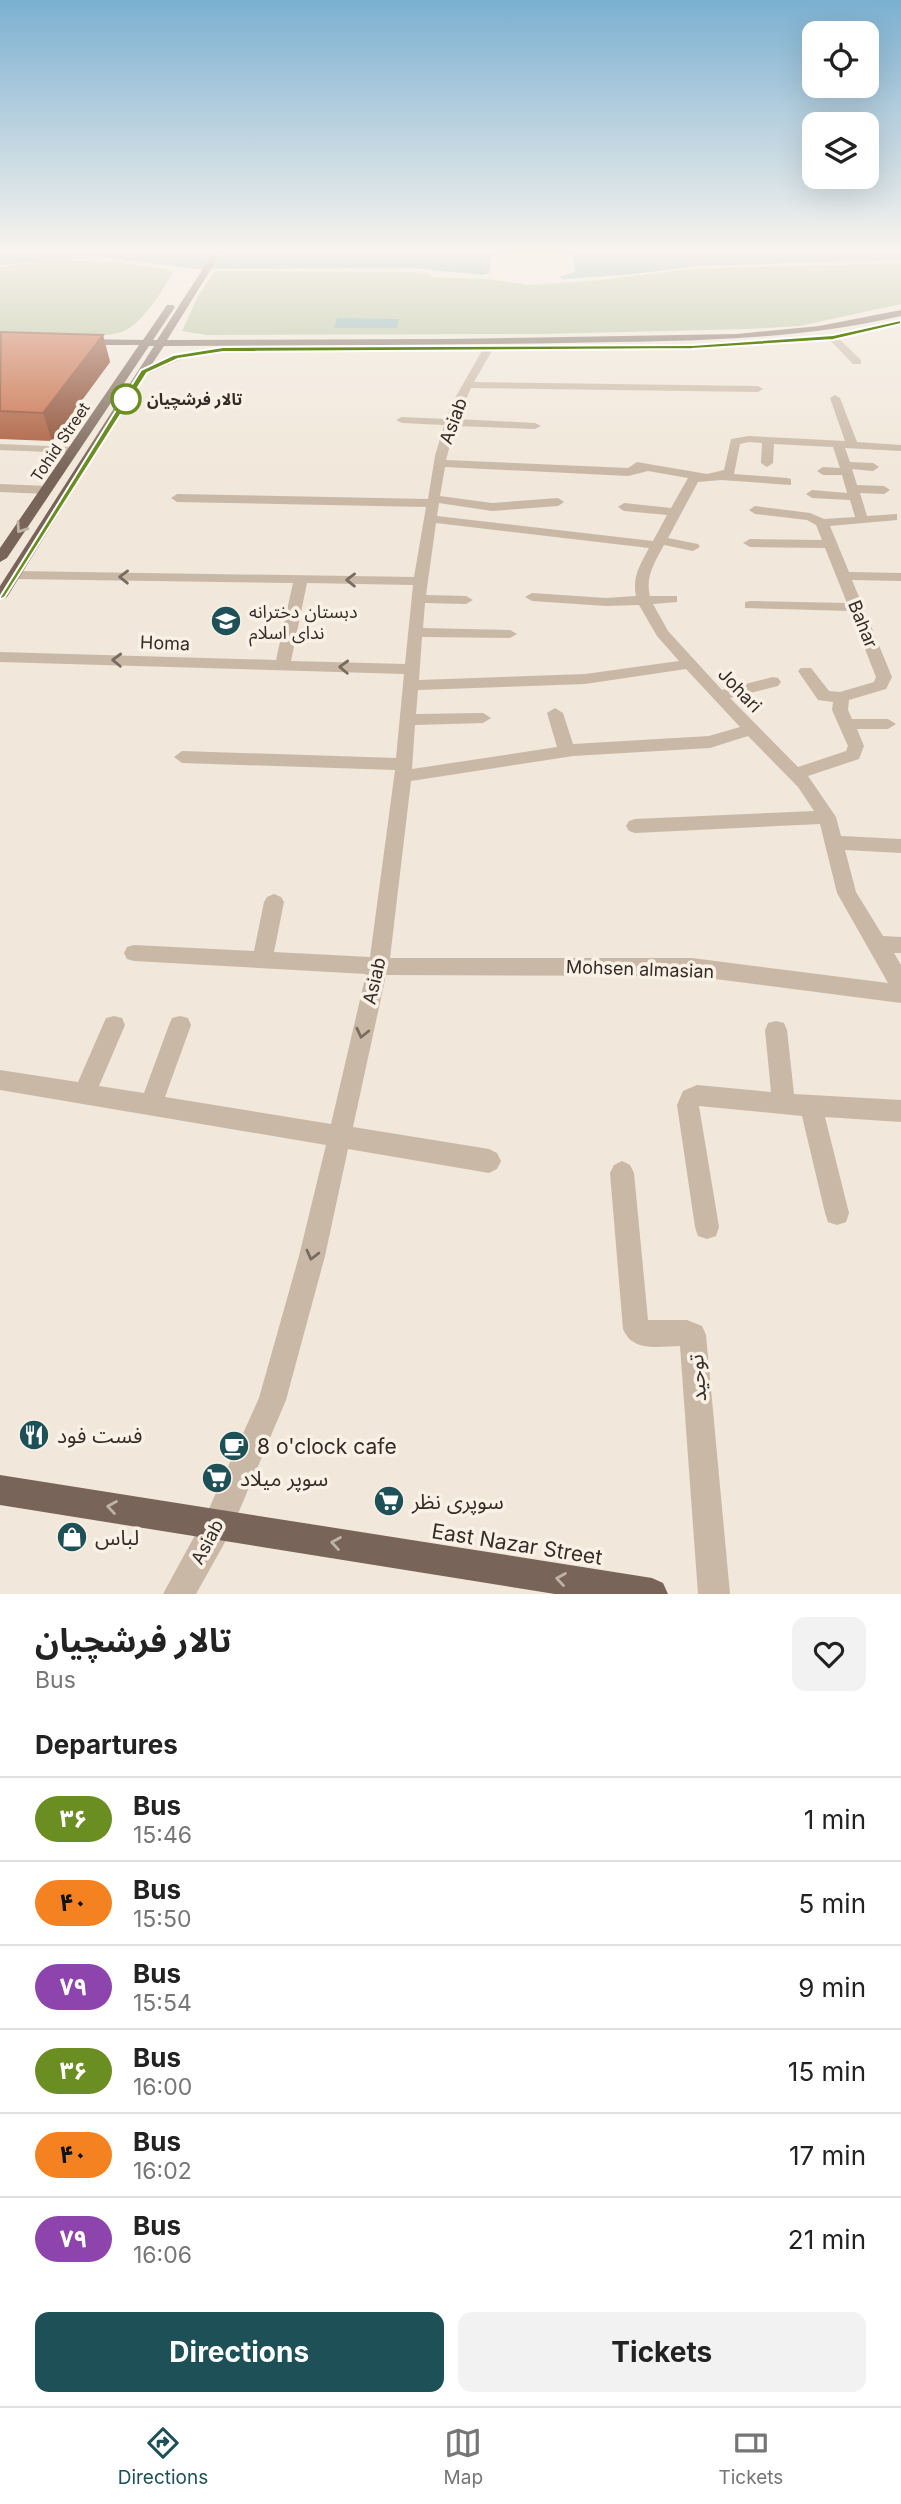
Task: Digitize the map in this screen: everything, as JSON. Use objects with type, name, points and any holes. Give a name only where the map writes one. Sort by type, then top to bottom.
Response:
[{"type":"main road","name":"Tohid Street","points":[[73,346],[135,334],[145,330],[149,324]]},
{"type":"main road","name":"Tohid Street","points":[[0,558],[74,450],[125,366],[144,346],[158,324]]},
{"type":"main road","name":"Tohid Street","points":[[0,597],[172,324]]},
{"type":"main road","points":[[176,324],[176,329],[183,336],[223,346]]},
{"type":"main road","points":[[144,372],[176,357],[223,346],[800,334],[846,324]]},
{"type":"main road","points":[[73,346],[488,349],[692,347],[833,338],[891,324]]},
{"type":"main road","points":[[73,346],[108,354]]},
{"type":"main road","name":"East Nazar Street","points":[[0,1490],[652,1594]]},
{"type":"street","points":[[833,338],[857,362]]},
{"type":"street","name":"Asiab","points":[[178,1594],[218,1524],[272,1400],[312,1256],[381,953],[403,770],[420,581],[440,463],[452,421],[467,385],[488,349]]},
{"type":"street","points":[[467,385],[758,389]]},
{"type":"street","points":[[835,398],[845,444],[845,469],[862,520]]},
{"type":"street","points":[[402,420],[535,426]]},
{"type":"street","points":[[724,477],[730,472],[735,442],[740,439],[901,448]]},
{"type":"street","points":[[767,463],[768,440]]},
{"type":"street","points":[[0,447],[74,450]]},
{"type":"street","points":[[578,457],[704,477],[787,482]]},
{"type":"street","points":[[440,463],[628,472],[648,468]]},
{"type":"street","points":[[823,471],[873,467]]},
{"type":"street","points":[[644,601],[640,584],[644,569],[692,480],[704,477]]},
{"type":"street","points":[[0,488],[47,490]]},
{"type":"street","points":[[812,494],[884,490]]},
{"type":"street","points":[[177,498],[434,501],[492,507],[558,502]]},
{"type":"street","points":[[624,507],[675,512]]},
{"type":"street","points":[[755,510],[810,517],[822,523],[892,517]]},
{"type":"street","points":[[430,519],[693,547]]},
{"type":"street","name":"Bahar","points":[[822,523],[884,677],[880,685],[841,697]]},
{"type":"street","points":[[750,543],[831,544]]},
{"type":"street","points":[[14,575],[420,581]]},
{"type":"street","points":[[843,576],[901,577]]},
{"type":"street","points":[[283,665],[301,579]]},
{"type":"street","points":[[532,597],[606,602],[672,599]]},
{"type":"street","points":[[419,599],[466,600]]},
{"type":"street","name":"Johari","points":[[644,601],[662,633],[796,774],[827,817],[847,893],[894,971],[901,992]]},
{"type":"street","points":[[750,605],[856,607]]},
{"type":"street","points":[[416,632],[510,634]]},
{"type":"street","name":"Homa","points":[[0,657],[283,665],[412,677],[558,683],[634,676],[690,663]]},
{"type":"street","points":[[796,774],[853,755],[856,746],[840,710],[841,697],[824,696],[806,671]]},
{"type":"street","points":[[719,696],[773,682]]},
{"type":"street","points":[[555,713],[567,751]]},
{"type":"street","points":[[408,720],[483,718]]},
{"type":"street","points":[[846,724],[888,724]]},
{"type":"street","points":[[182,757],[403,770],[567,751],[710,742],[751,729]]},
{"type":"street","points":[[635,826],[827,817]]},
{"type":"street","points":[[834,842],[901,846]]},
{"type":"street","points":[[262,959],[274,902]]},
{"type":"street","points":[[878,944],[901,945]]},
{"type":"street","points":[[134,953],[377,966]]},
{"type":"street","name":"Mohsen almasian","points":[[377,966],[692,967],[901,992]]},
{"type":"street","points":[[84,1094],[114,1025]]},
{"type":"street","points":[[151,1104],[180,1025]]},
{"type":"street","points":[[776,1030],[784,1104]]},
{"type":"street","points":[[0,1080],[339,1134],[489,1161]]},
{"type":"street","points":[[707,1227],[688,1105],[691,1098],[697,1095],[784,1104],[901,1111]]},
{"type":"street","points":[[811,1106],[836,1213]]},
{"type":"street","name":"توحید","points":[[622,1173],[636,1329],[640,1333],[693,1335],[714,1594]]},
{"type":"green space","points":[[0,324],[134,324],[126,330],[101,336],[0,336]]},
{"type":"green space","points":[[185,324],[807,324],[749,329],[540,334],[207,335],[182,331]]},
{"type":"water","points":[[335,324],[398,324],[397,328],[334,328]]},
{"type":"building","points":[[1,332],[103,335],[43,413],[0,411]]},
{"type":"bus line","name":"۳۶","points":[[0,597],[144,372],[176,357],[223,350],[692,347],[833,338],[892,324]]},
{"type":"place","name":"تالار فرشچیان","points":[[126,399]]},
{"type":"place","name":"دبستان دخترانه ندای اسلام","points":[[226,621]]},
{"type":"place","name":"فست فود","points":[[34,1435]]},
{"type":"place","name":"8 o'clock cafe","points":[[234,1446]]},
{"type":"place","name":"سوپر میلاد","points":[[217,1478]]},
{"type":"place","name":"سوپری نظر","points":[[389,1501]]},
{"type":"place","name":"لباس","points":[[72,1537]]}]
